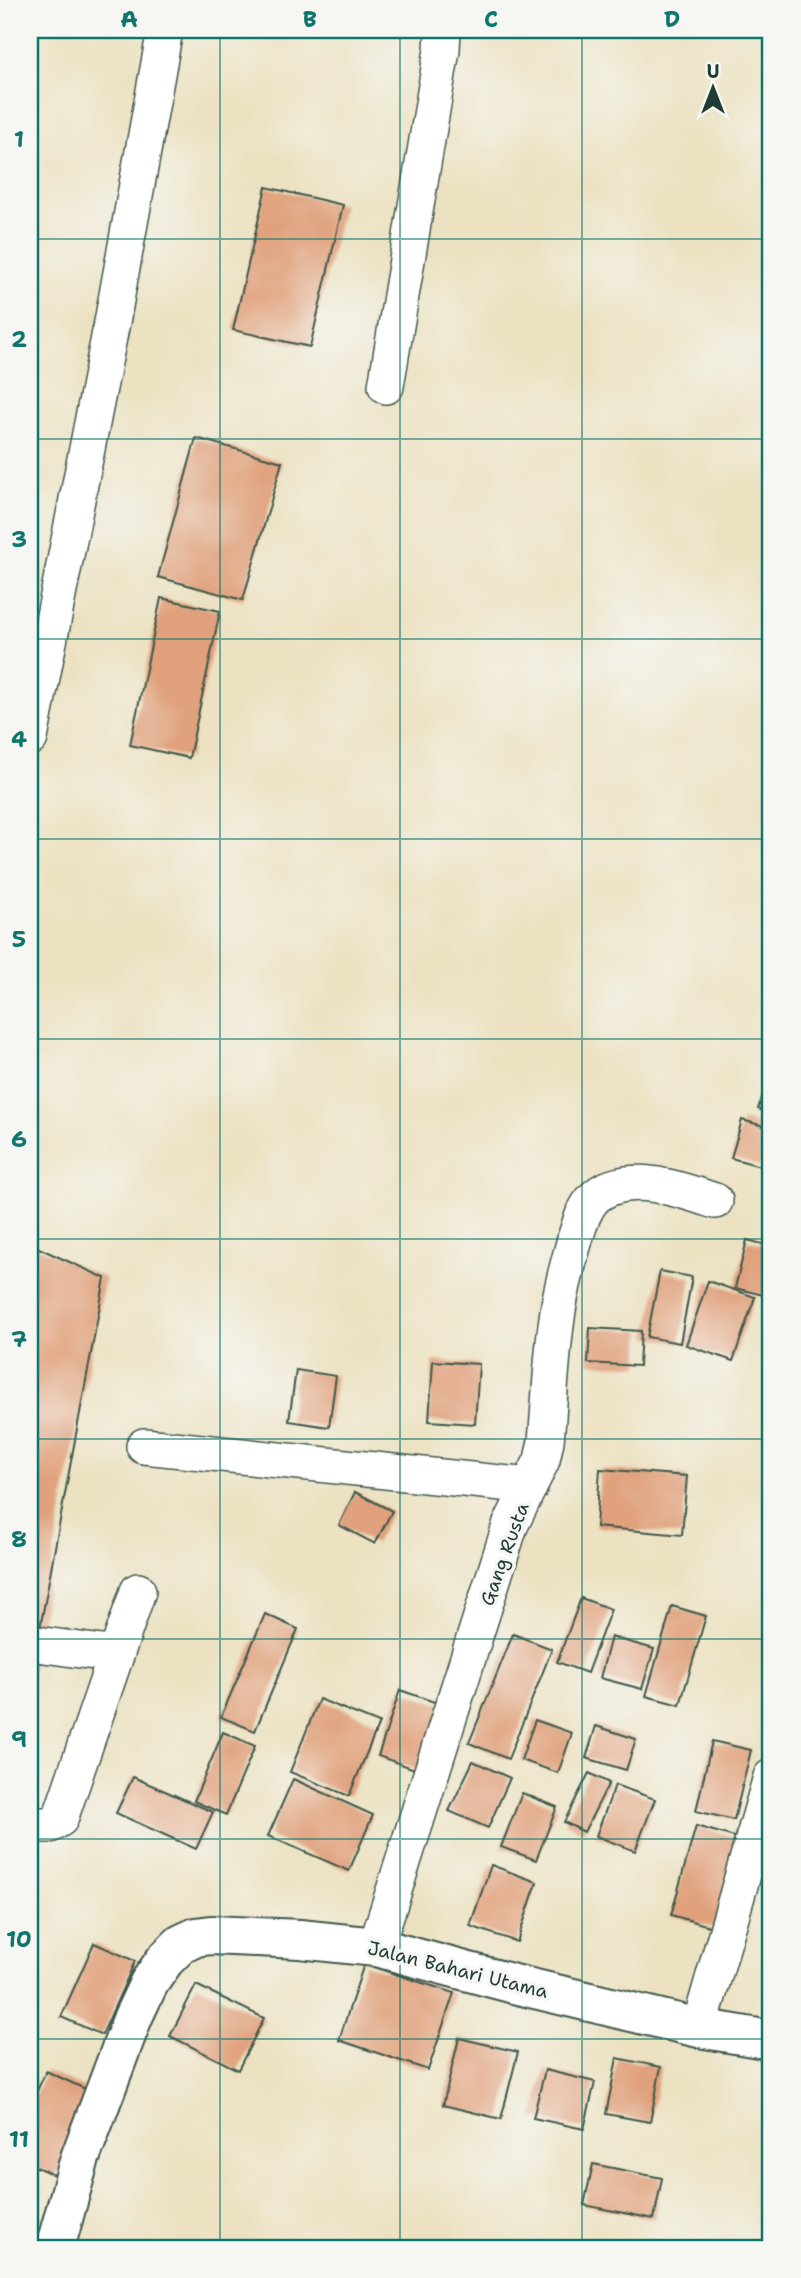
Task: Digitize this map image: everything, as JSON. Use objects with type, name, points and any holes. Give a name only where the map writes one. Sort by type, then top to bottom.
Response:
[{"type":"street","points":[[30,738],[113,317],[165,30]]},
{"type":"street","points":[[386,386],[416,215],[443,30]]},
{"type":"street","name":"Gang Rusta","points":[[376,1947],[510,1526],[542,1460],[559,1304],[580,1225],[592,1200],[612,1188],[636,1184],[674,1188],[715,1201]]},
{"type":"street","points":[[144,1446],[530,1486]]},
{"type":"street","points":[[30,1825],[50,1825],[60,1819],[138,1591]]},
{"type":"street","points":[[30,1643],[117,1655]]},
{"type":"street","points":[[699,2028],[771,1777]]},
{"type":"street","name":"Jalan Bahari Utama","points":[[55,2248],[80,2158],[133,2017],[149,1983],[172,1951],[190,1939],[211,1935],[310,1939],[376,1947],[514,1984],[699,2028],[771,2040]]},
{"type":"building","points":[[266,187],[343,205],[310,347],[233,330]]},
{"type":"building","points":[[196,438],[282,462],[243,600],[158,577]]},
{"type":"building","points":[[161,598],[220,611],[189,758],[130,745]]},
{"type":"building","points":[[771,1073],[771,1114],[758,1109]]},
{"type":"building","points":[[742,1120],[771,1128],[771,1169],[731,1158]]},
{"type":"building","points":[[747,1240],[771,1246],[771,1297],[735,1288]]},
{"type":"building","points":[[30,1244],[105,1278],[31,1677],[30,1677]]},
{"type":"building","points":[[660,1271],[692,1277],[680,1343],[647,1337]]},
{"type":"building","points":[[708,1281],[755,1297],[733,1361],[686,1345]]},
{"type":"building","points":[[590,1328],[641,1331],[639,1366],[588,1363]]},
{"type":"building","points":[[433,1361],[479,1364],[475,1424],[429,1421]]},
{"type":"building","points":[[296,1370],[336,1376],[329,1427],[289,1421]]},
{"type":"building","points":[[600,1469],[687,1476],[682,1535],[596,1527]]},
{"type":"building","points":[[355,1492],[392,1511],[375,1544],[339,1525]]},
{"type":"building","points":[[581,1598],[611,1609],[587,1673],[557,1662]]},
{"type":"building","points":[[672,1606],[706,1616],[680,1705],[646,1696]]},
{"type":"building","points":[[265,1614],[298,1629],[255,1731],[221,1717]]},
{"type":"building","points":[[513,1634],[552,1649],[508,1759],[469,1743]]},
{"type":"building","points":[[611,1637],[654,1649],[642,1689],[600,1678]]},
{"type":"building","points":[[400,1690],[446,1706],[423,1772],[378,1756]]},
{"type":"building","points":[[319,1699],[379,1723],[349,1796],[290,1772]]},
{"type":"building","points":[[535,1720],[572,1733],[558,1773],[521,1760]]},
{"type":"building","points":[[596,1726],[636,1739],[626,1770],[586,1758]]},
{"type":"building","points":[[223,1732],[255,1746],[226,1815],[194,1801]]},
{"type":"building","points":[[712,1741],[751,1750],[734,1820],[696,1811]]},
{"type":"building","points":[[473,1761],[510,1778],[488,1828],[449,1811]]},
{"type":"building","points":[[589,1773],[609,1783],[584,1832],[564,1822]]},
{"type":"building","points":[[133,1777],[213,1812],[196,1849],[116,1813]]},
{"type":"building","points":[[293,1779],[373,1815],[349,1871],[268,1836]]},
{"type":"building","points":[[615,1785],[655,1799],[635,1851],[596,1836]]},
{"type":"building","points":[[522,1793],[557,1807],[536,1860],[501,1847]]},
{"type":"building","points":[[696,1826],[741,1839],[716,1928],[671,1915]]},
{"type":"building","points":[[491,1865],[537,1882],[517,1942],[470,1926]]},
{"type":"building","points":[[94,1943],[135,1961],[102,2035],[61,2017]]},
{"type":"building","points":[[364,1964],[454,1993],[428,2070],[339,2040]]},
{"type":"building","points":[[196,1985],[264,2018],[238,2070],[170,2036]]},
{"type":"building","points":[[459,2038],[518,2052],[501,2119],[443,2105]]},
{"type":"building","points":[[617,2058],[661,2067],[650,2122],[606,2114]]},
{"type":"building","points":[[545,2070],[595,2082],[584,2129],[533,2118]]},
{"type":"building","points":[[46,2071],[94,2093],[56,2176],[30,2164],[30,2106]]},
{"type":"building","points":[[593,2164],[662,2178],[654,2219],[584,2205]]}]
